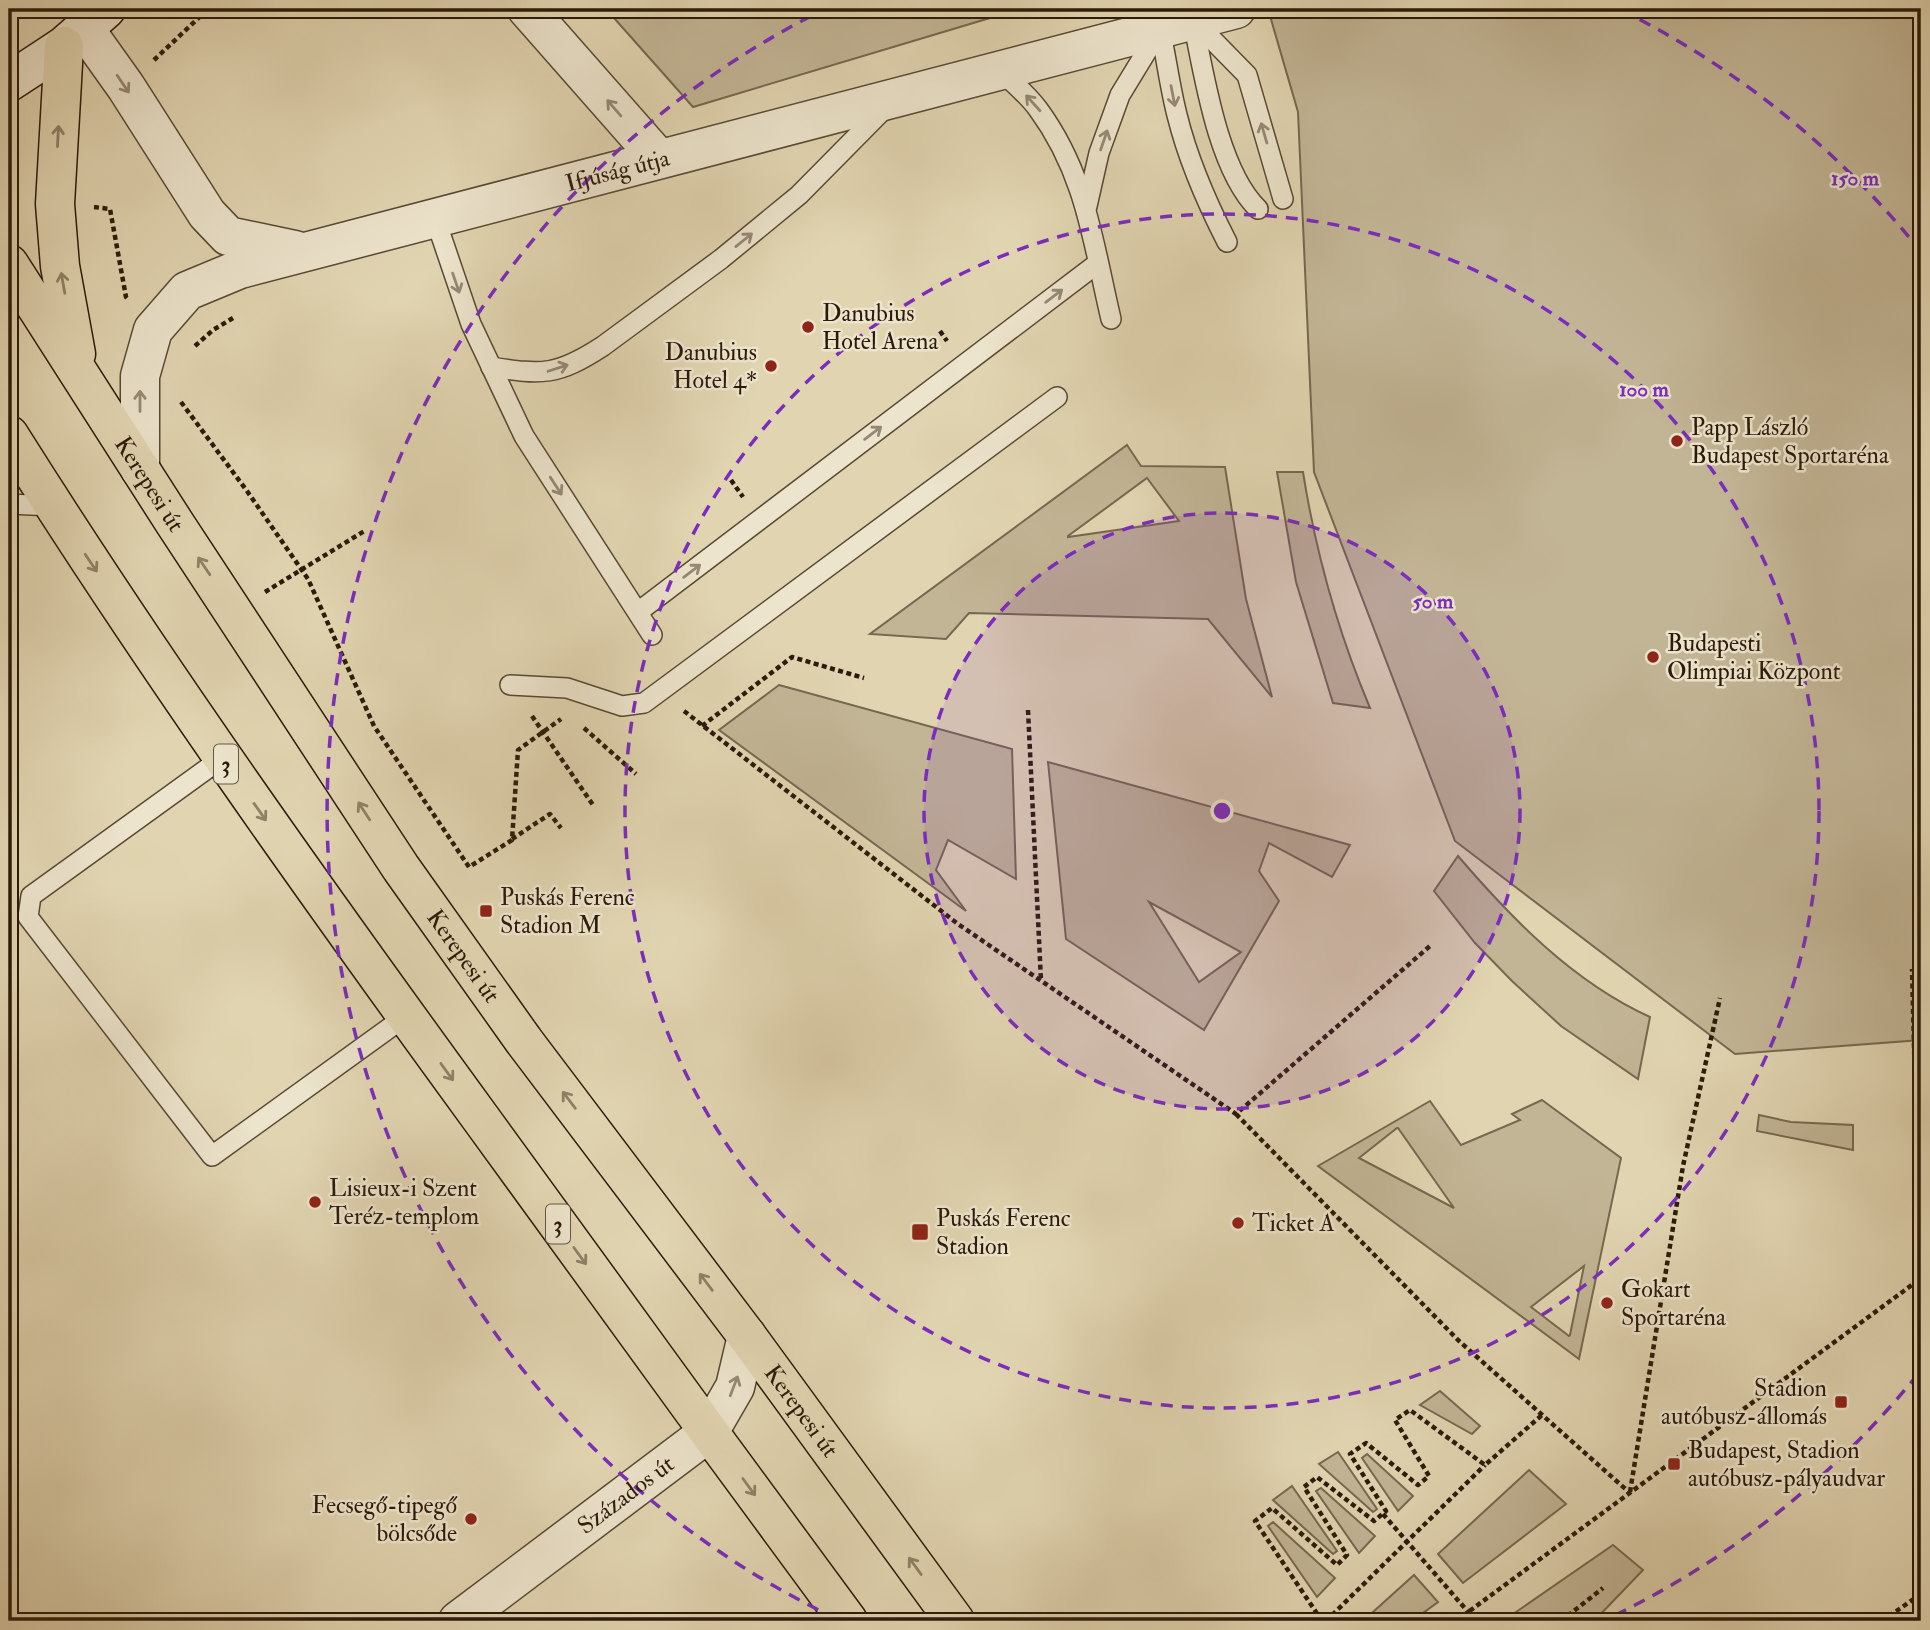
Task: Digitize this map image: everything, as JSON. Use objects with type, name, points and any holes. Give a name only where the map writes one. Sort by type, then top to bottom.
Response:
[{"type":"main road","points":[[80,374],[60,266],[55,204],[85,23]]},
{"type":"main road","name":"Kerepesi út","points":[[9,264],[408,878],[524,1041],[747,1336],[955,1621]]},
{"type":"main road","name":"3","points":[[9,435],[53,506],[222,758],[406,1016],[848,1621]]},
{"type":"street","points":[[527,9],[659,159]]},
{"type":"street","name":"Ifjúság útja","points":[[140,469],[140,376],[153,330],[187,291],[240,269],[1001,71],[1169,19],[1236,9]]},
{"type":"street","points":[[9,82],[85,23],[207,214],[228,236],[304,252]]},
{"type":"street","name":"Százados út","points":[[458,1621],[709,1432],[736,1387],[747,1336]]},
{"type":"lane","points":[[1169,19],[1247,75],[1283,198]]},
{"type":"lane","points":[[1087,206],[1099,153],[1120,95],[1169,19]]},
{"type":"lane","points":[[1169,19],[1209,99],[1242,190],[1258,209]]},
{"type":"lane","points":[[1169,19],[1177,116],[1205,200],[1227,242]]},
{"type":"lane","points":[[1001,71],[1036,106],[1064,150],[1087,206],[1111,319]]},
{"type":"lane","points":[[491,367],[531,373],[550,372],[583,359],[603,346],[720,259],[799,195],[895,98]]},
{"type":"lane","points":[[435,218],[471,324],[523,436],[652,635]]},
{"type":"lane","points":[[638,612],[1098,263]]},
{"type":"lane","points":[[510,685],[567,688],[622,706],[644,703],[1057,397]]},
{"type":"lane","points":[[9,504],[53,506]]},
{"type":"lane","points":[[222,758],[31,896],[28,917],[212,1156],[406,1016]]},
{"type":"path","points":[[126,87],[208,9]]},
{"type":"path","points":[[55,204],[110,209],[126,297],[193,348]]},
{"type":"path","points":[[187,354],[212,330],[235,317]]},
{"type":"path","points":[[179,400],[302,570],[374,726],[469,867],[551,814],[561,828]]},
{"type":"path","points":[[234,610],[366,530]]},
{"type":"path","points":[[702,726],[792,657],[864,678]]},
{"type":"path","points":[[1028,710],[1041,981]]},
{"type":"path","points":[[512,840],[518,750],[569,714]]},
{"type":"path","points":[[688,715],[958,924],[1236,1114],[1459,1341],[1630,1493]]},
{"type":"path","points":[[579,723],[636,774]]},
{"type":"path","points":[[544,732],[593,804]]},
{"type":"path","points":[[1236,1114],[1430,946]]},
{"type":"path","points":[[1456,1621],[1920,1279],[1912,969]]},
{"type":"path","points":[[1630,1493],[1683,1166],[1720,998]]},
{"type":"path","points":[[1485,1465],[1410,1410],[1395,1420],[1429,1476],[1418,1485],[1366,1443],[1350,1454],[1386,1511],[1374,1521],[1317,1477],[1304,1487],[1347,1555],[1337,1564],[1272,1508],[1255,1521],[1324,1621],[1485,1465],[1542,1415]]},
{"type":"path","points":[[1383,1514],[1476,1621]]},
{"type":"path","points":[[1562,1621],[1603,1588]]},
{"type":"path","points":[[1882,1621],[1921,1594]]},
{"type":"shaded area","points":[[606,9],[1020,9],[693,107]]},
{"type":"shaded area","name":"Budapesti Olimpiai Központ","points":[[1268,9],[1921,9],[1921,1040],[1735,1054],[1455,841],[1314,472],[1298,112]]},
{"type":"shaded area","points":[[1127,445],[1141,466],[1225,467],[1246,599],[1272,697],[1208,619],[969,613],[946,639],[870,634]],"holes":[[[1147,478],[1179,521],[1068,537]]]},
{"type":"shaded area","points":[[1277,472],[1303,472],[1314,533],[1329,592],[1370,708],[1333,703],[1296,582]]},
{"type":"shaded area","points":[[779,685],[1012,749],[1016,879],[948,840],[936,870],[966,911],[719,730]]},
{"type":"shaded area","points":[[1048,762],[1350,845],[1332,877],[1269,843],[1259,871],[1279,901],[1204,1030],[1066,939]],"holes":[[[1149,902],[1241,952],[1199,982]]]},
{"type":"shaded area","points":[[1458,856],[1500,903],[1545,947],[1595,986],[1650,1017],[1638,1079],[1561,1026],[1475,943],[1434,891]]},
{"type":"shaded area","points":[[1542,1100],[1621,1158],[1579,1359],[1318,1166],[1430,1101],[1461,1145],[1520,1120],[1512,1114]],"holes":[[[1398,1128],[1454,1208],[1359,1158]],[[1584,1266],[1570,1335],[1569,1336],[1531,1307]]]},
{"type":"shaded area","points":[[1759,1115],[1791,1122],[1853,1125],[1853,1150],[1757,1131]]},
{"type":"shaded area","points":[[1440,1391],[1480,1426],[1472,1434],[1420,1405]]},
{"type":"shaded area","points":[[1338,1452],[1377,1509],[1373,1512],[1319,1464]]},
{"type":"shaded area","points":[[1367,1454],[1413,1496],[1398,1511],[1362,1458]]},
{"type":"shaded area","points":[[1529,1470],[1566,1504],[1463,1583],[1438,1554]]},
{"type":"shaded area","points":[[1292,1486],[1337,1551],[1333,1554],[1273,1500]]},
{"type":"shaded area","points":[[1321,1488],[1375,1536],[1359,1553],[1316,1491]]},
{"type":"shaded area","points":[[1273,1522],[1335,1578],[1317,1597],[1268,1526]]},
{"type":"shaded area","points":[[1613,1545],[1643,1570],[1594,1621],[1503,1621]]},
{"type":"shaded area","points":[[1414,1575],[1438,1602],[1412,1621],[1363,1621]]},
{"type":"place","name":"Danubius Hotel Arena","points":[[808,327]]},
{"type":"place","name":"Danubius Hotel 4*","points":[[771,366]]},
{"type":"place","name":"Papp László Budapest Sportaréna","points":[[1677,441]]},
{"type":"place","name":"Budapesti Olimpiai Központ","points":[[1653,657]]},
{"type":"place","name":"Puskás Ferenc Stadion M","points":[[486,911]]},
{"type":"place","name":"Lisieux-i Szent Teréz-templom","points":[[315,1202]]},
{"type":"place","name":"Ticket A","points":[[1238,1223]]},
{"type":"place","name":"Puskás Ferenc Stadion","points":[[920,1232]]},
{"type":"place","name":"Gokart Sportaréna","points":[[1607,1303]]},
{"type":"place","name":"Stadion autóbusz-állomás","points":[[1841,1402]]},
{"type":"place","name":"Budapest, Stadion autóbusz-pályaudvar","points":[[1674,1464]]},
{"type":"place","name":"Fecsegő-tipegő bölcsőde","points":[[471,1519]]}]
